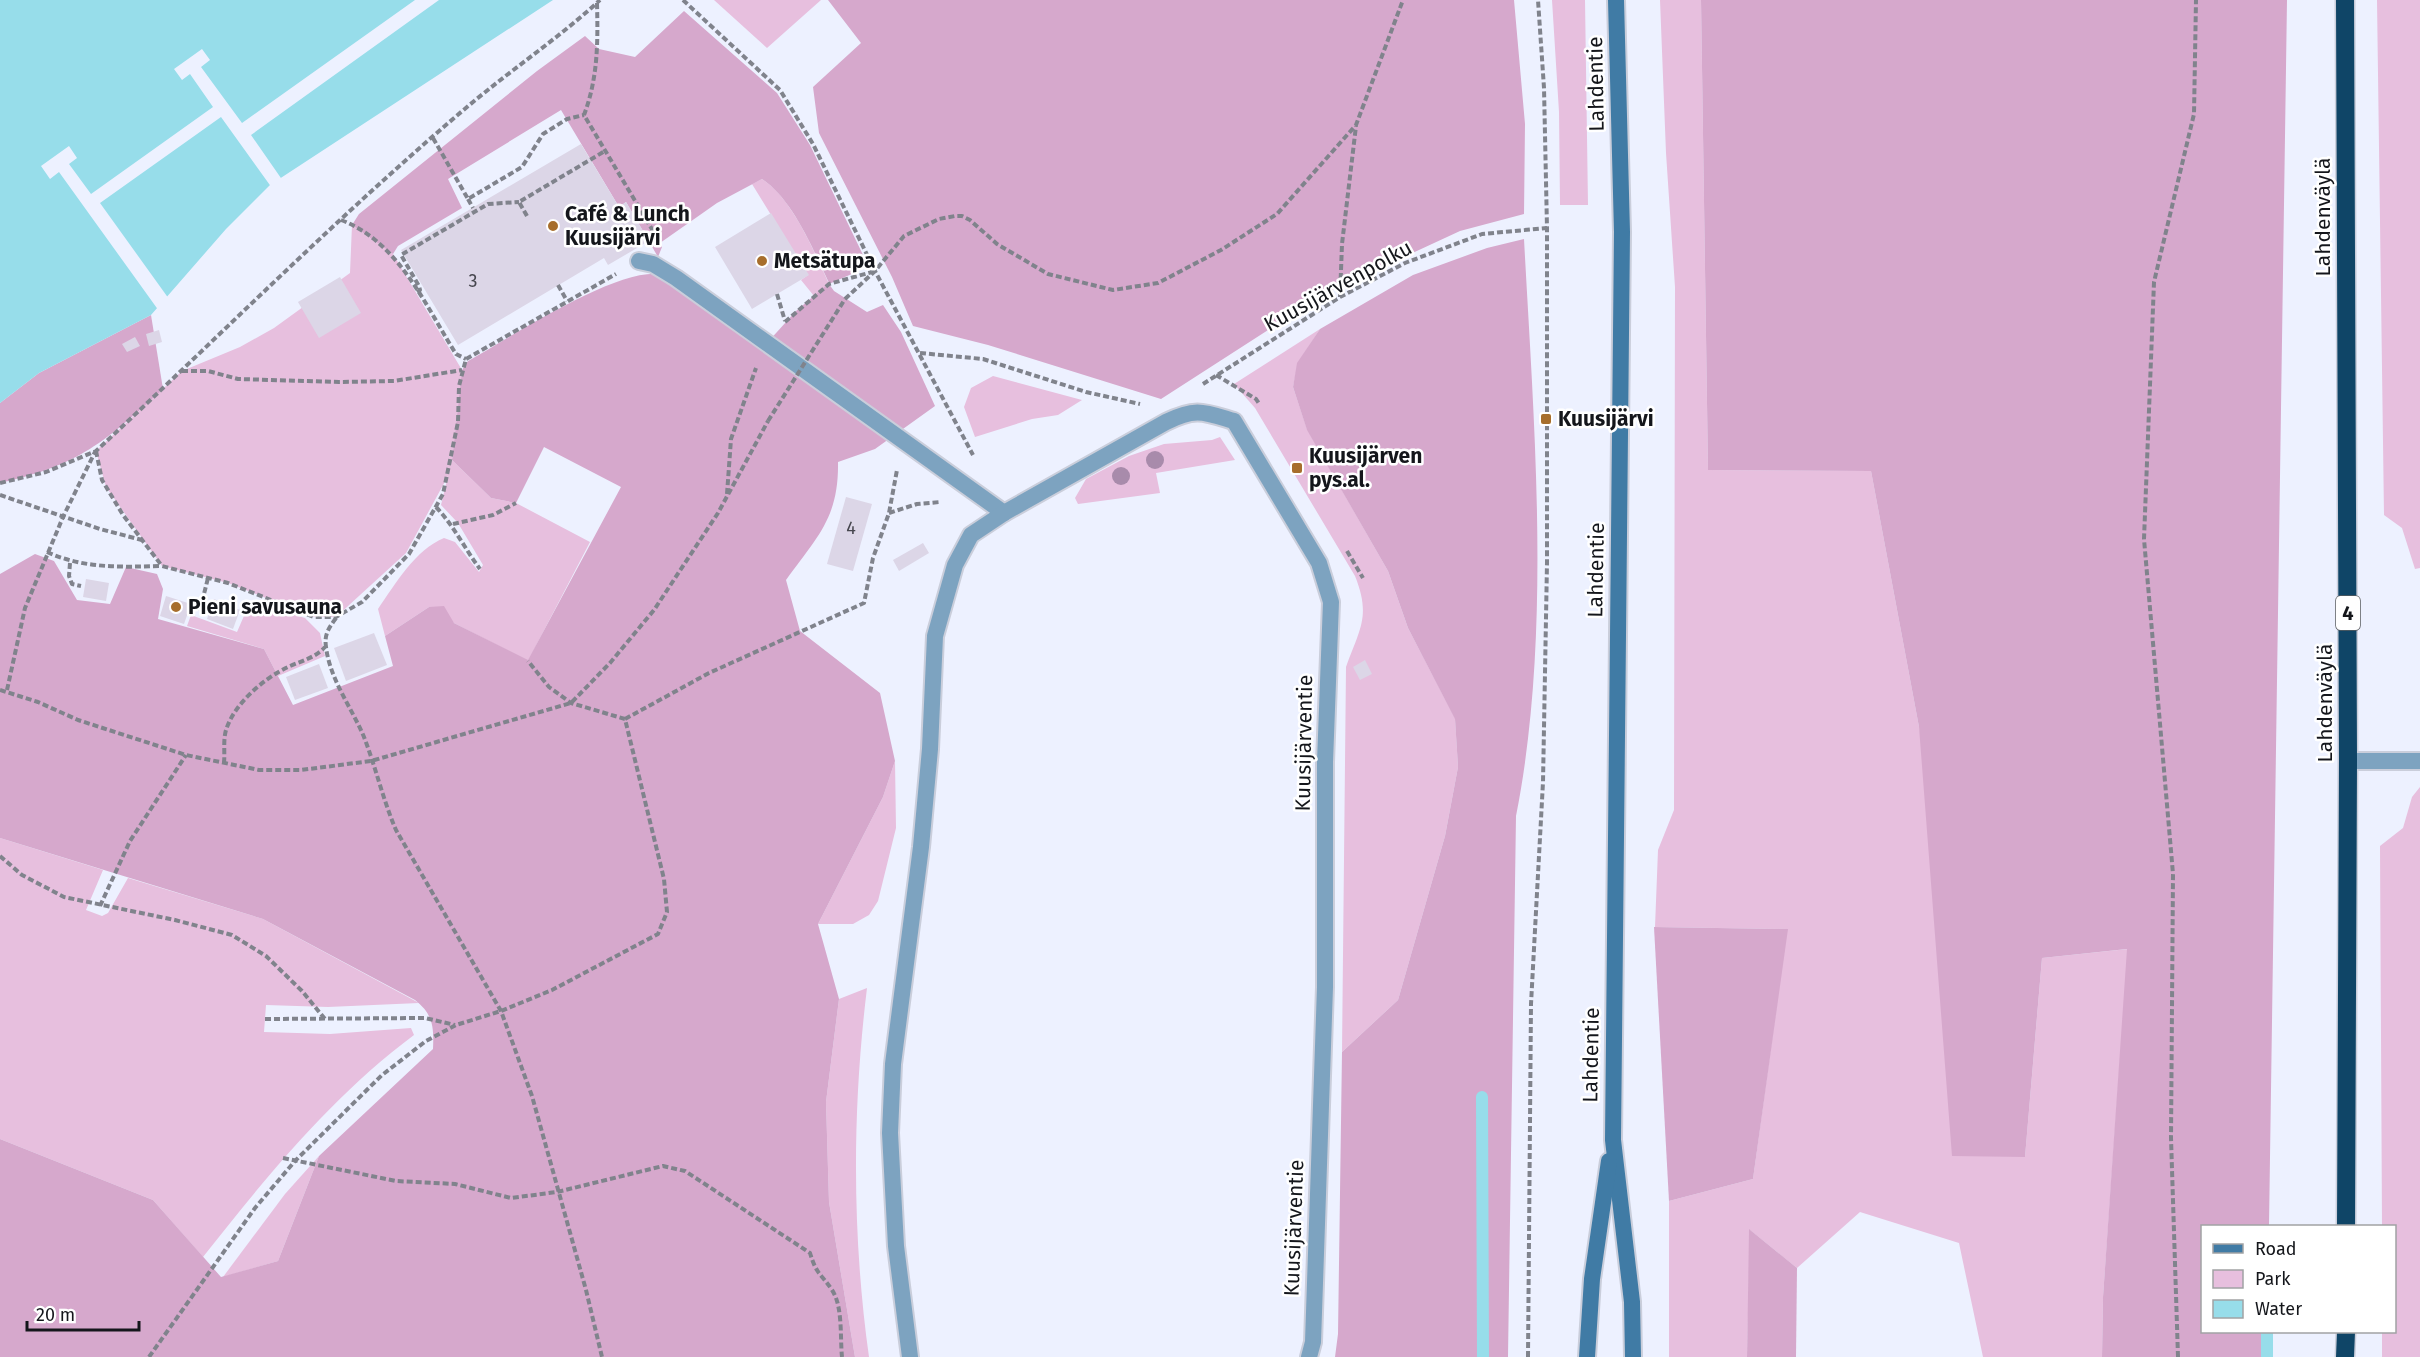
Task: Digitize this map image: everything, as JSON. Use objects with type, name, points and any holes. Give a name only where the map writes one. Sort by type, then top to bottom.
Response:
[{"type":"highway","name":"Lahdenväylä","points":[[2345,0],[2348,761],[2346,1225]]},
{"type":"highway","points":[[2345,1357],[2346,1333]]},
{"type":"main road","name":"Lahdentie","points":[[1616,0],[1622,232],[1613,1140],[1632,1302],[1633,1357]]},
{"type":"main road","name":"Lahdentie","points":[[1587,1357],[1592,1280],[1613,1140]]},
{"type":"lane","points":[[646,263],[767,343],[906,440],[997,511]]},
{"type":"lane","name":"Kuusijärventie","points":[[910,1357],[896,1246],[890,1133],[893,1064],[921,847],[929,760],[935,636],[955,565],[971,535],[997,511],[1166,422],[1181,415],[1200,411],[1234,421],[1319,563],[1330,602],[1325,762],[1327,897],[1322,1107],[1313,1342],[1309,1357]]},
{"type":"lane","points":[[2348,761],[2420,761]]},
{"type":"path","points":[[683,0],[780,90],[813,144],[874,271],[920,353],[987,482],[997,511]]},
{"type":"path","points":[[1340,297],[1342,244],[1356,125],[1403,0]]},
{"type":"path","points":[[1528,1357],[1531,1004],[1543,782],[1547,574],[1547,228],[1544,88],[1538,0]]},
{"type":"path","points":[[2178,1357],[2171,1138],[2173,874],[2144,539],[2154,282],[2194,114],[2196,0]]},
{"type":"path","points":[[584,115],[593,92],[599,49],[599,1]]},
{"type":"path","points":[[0,483],[46,472],[96,451],[341,220],[473,102],[570,27],[599,1]]},
{"type":"path","points":[[584,115],[660,243],[658,257],[646,263]]},
{"type":"path","points":[[468,199],[522,167],[543,134],[567,119],[584,115]]},
{"type":"path","points":[[0,690],[7,690],[78,720],[186,755],[259,770],[301,770],[371,761],[571,703],[610,663],[654,610],[726,498],[768,421],[845,299],[874,271],[904,236],[939,219],[962,216],[997,244],[1048,274],[1113,290],[1158,283],[1221,250],[1277,214],[1356,125]]},
{"type":"path","points":[[433,138],[473,208]]},
{"type":"path","points":[[417,292],[420,290],[419,286],[401,255],[429,241],[488,204],[519,202],[606,151]]},
{"type":"path","points":[[519,202],[527,216]]},
{"type":"path","points":[[341,220],[352,225],[393,254],[456,354],[465,359]]},
{"type":"path","name":"Kuusijärvenpolku","points":[[1199,386],[1340,297],[1406,262],[1482,234],[1547,228]]},
{"type":"path","points":[[726,498],[731,439],[747,388],[767,343],[785,322],[829,284],[874,271]]},
{"type":"path","points":[[558,285],[567,301]]},
{"type":"path","points":[[595,286],[465,359],[462,370],[459,422],[450,473],[443,494],[409,555],[362,602],[336,617],[325,634],[326,647],[336,679],[365,740],[396,830],[501,1011],[532,1096],[586,1290],[602,1357]]},
{"type":"path","points":[[777,294],[785,322]]},
{"type":"path","points":[[920,353],[983,359],[1086,392],[1148,406]]},
{"type":"path","points":[[182,371],[208,371],[238,379],[339,382],[394,381],[462,370]]},
{"type":"path","points":[[528,661],[549,687],[571,703],[625,719],[709,673],[864,603],[873,558],[889,513],[896,474],[906,440]]},
{"type":"path","points":[[7,690],[25,608],[47,552],[96,451]]},
{"type":"path","points":[[96,451],[102,480],[162,566]]},
{"type":"path","points":[[0,495],[63,517],[142,540]]},
{"type":"path","points":[[453,524],[493,515],[516,503]]},
{"type":"path","points":[[436,506],[453,524],[467,552],[480,569]]},
{"type":"path","points":[[47,552],[70,563],[126,567],[162,566],[208,578],[314,617],[336,617]]},
{"type":"path","points":[[70,563],[69,576],[72,584],[81,586]]},
{"type":"path","points":[[188,611],[197,609],[202,602],[208,578]]},
{"type":"path","points":[[202,602],[211,609]]},
{"type":"path","points":[[225,764],[226,730],[242,704],[277,674],[318,655],[326,647]]},
{"type":"path","points":[[148,1357],[255,1208],[295,1161],[382,1075],[426,1041],[456,1025],[501,1011],[605,965],[642,941],[658,934],[667,912],[663,879],[625,719]]},
{"type":"path","points":[[100,906],[130,841],[186,755]]},
{"type":"path","points":[[0,856],[22,874],[63,897],[175,920],[232,935],[266,956],[302,991],[325,1019]]},
{"type":"path","points":[[265,1019],[425,1018],[456,1025]]},
{"type":"path","points":[[283,1158],[396,1181],[455,1184],[511,1198],[557,1192],[663,1166],[685,1172],[810,1253],[817,1274],[833,1291],[838,1309],[842,1357]]},
{"type":"green space","points":[[714,0],[821,0],[767,48]]},
{"type":"green space","points":[[1552,0],[1585,0],[1588,205],[1560,205],[1559,112]]},
{"type":"green space","points":[[1660,0],[1701,0],[1708,470],[1871,471],[1919,727],[2025,1157],[2042,958],[2128,949],[2103,1297],[2102,1357],[1983,1357],[1959,1243],[1860,1212],[1797,1268],[1750,1230],[1747,1357],[1669,1357],[1669,1201],[1753,1179],[1787,929],[1655,927],[1658,850],[1674,810],[1675,287],[1666,153]]},
{"type":"green space","points":[[2377,0],[2420,0],[2420,568],[2415,569],[2402,528],[2384,515]]},
{"type":"green space","points":[[762,179],[783,199],[801,226],[829,284],[814,296],[801,280],[808,275],[752,184]]},
{"type":"green space","points":[[352,225],[393,254],[462,370],[452,460],[491,498],[516,503],[590,542],[528,661],[454,623],[429,607],[385,636],[378,609],[399,578],[424,550],[444,538],[455,542],[479,572],[483,565],[458,523],[441,505],[448,476],[406,553],[336,617],[314,617],[228,583],[162,566],[106,487],[96,451],[182,371],[240,347],[274,328],[350,273]]},
{"type":"green space","points":[[1320,329],[1298,363],[1293,387],[1307,429],[1388,571],[1408,628],[1455,718],[1458,767],[1445,836],[1398,1000],[1342,1052],[1346,667],[1362,622],[1362,602],[1355,576],[1255,408],[1234,384]]},
{"type":"green space","points":[[993,376],[1082,400],[1058,415],[1032,419],[975,437],[964,407],[971,388]]},
{"type":"green space","points":[[1220,437],[1235,460],[1156,473],[1160,493],[1078,504],[1075,498],[1086,479],[1129,456],[1164,444],[1212,440]]},
{"type":"green space","points":[[250,602],[305,618],[320,633],[325,656],[278,676],[264,649],[187,626],[191,615],[237,632]]},
{"type":"green space","points":[[895,761],[896,828],[878,901],[869,915],[853,924],[818,924],[883,797]]},
{"type":"green space","points":[[2420,787],[2420,1357],[2382,1357],[2382,1333],[2396,1333],[2396,1225],[2382,1225],[2380,846],[2403,828],[2412,797]]},
{"type":"green space","points":[[0,838],[103,870],[86,910],[102,916],[108,913],[128,878],[263,919],[419,1003],[328,1007],[266,1005],[264,1032],[330,1034],[411,1028],[414,1035],[355,1084],[301,1139],[203,1257],[153,1200],[0,1139]]},
{"type":"green space","points":[[867,988],[859,1080],[856,1173],[859,1265],[869,1357],[855,1357],[829,1202],[826,1102],[839,999]]},
{"type":"green space","points":[[319,1156],[278,1261],[223,1277],[285,1194]]},
{"type":"shaded area","points":[[828,0],[1514,0],[1525,124],[1524,214],[1460,231],[1324,294],[1161,399],[988,345],[913,326],[892,277],[819,133],[813,87],[861,43]]},
{"type":"shaded area","points":[[1701,0],[2287,0],[2269,1225],[2201,1225],[2201,1333],[2267,1333],[2267,1357],[2102,1357],[2103,1297],[2127,949],[2042,958],[2025,1157],[1952,1156],[1919,727],[1871,471],[1708,470]]},
{"type":"shaded area","points":[[684,11],[777,93],[810,145],[864,257],[854,273],[829,284],[834,291],[867,312],[883,305],[901,332],[935,406],[875,449],[838,462],[835,498],[830,513],[816,539],[786,580],[800,631],[880,693],[895,761],[883,797],[818,924],[839,999],[826,1102],[829,1202],[855,1357],[0,1357],[0,1139],[153,1200],[221,1277],[278,1261],[319,1156],[433,1049],[433,1041],[429,1016],[415,1000],[263,919],[0,838],[0,574],[35,554],[54,561],[77,600],[110,604],[126,567],[157,574],[163,589],[158,619],[264,649],[293,705],[393,666],[385,636],[429,607],[444,606],[454,623],[528,660],[621,487],[544,447],[516,503],[491,498],[452,460],[462,370],[468,361],[590,293],[640,275],[659,274],[767,343],[796,311],[829,283],[792,212],[773,188],[762,179],[717,203],[660,243],[662,247],[658,257],[626,202],[619,207],[561,110],[448,179],[462,208],[398,246],[393,254],[352,225],[359,214],[537,71],[585,36],[599,49],[635,57]]},
{"type":"shaded area","points":[[1524,239],[1535,455],[1537,602],[1534,675],[1527,747],[1516,816],[1508,1357],[1335,1357],[1338,1334],[1342,1052],[1398,1000],[1445,836],[1458,767],[1455,719],[1408,628],[1388,571],[1307,430],[1293,387],[1297,363],[1320,329],[1413,275],[1487,248]]},
{"type":"shaded area","points":[[151,315],[163,389],[124,424],[89,449],[51,468],[0,483],[0,403],[39,373]]},
{"type":"shaded area","points":[[1654,927],[1788,929],[1753,1179],[1669,1201]]},
{"type":"shaded area","points":[[1749,1229],[1797,1268],[1796,1357],[1747,1357]]},
{"type":"water","points":[[0,0],[553,0],[270,185],[226,229],[151,315],[39,373],[0,403]]},
{"type":"pier","points":[[415,0],[439,0],[251,135],[283,181],[272,188],[221,117],[100,203],[169,299],[159,311],[59,172],[50,179],[41,166],[69,146],[77,158],[69,164],[91,194],[213,107],[190,74],[182,80],[174,69],[202,49],[210,60],[201,67],[242,123]]},
{"type":"building","points":[[581,144],[619,207],[626,202],[649,241],[608,265],[604,258],[458,345],[401,250]]},
{"type":"building","name":"Metsätupa","points":[[771,213],[809,275],[752,309],[715,247]]},
{"type":"building","points":[[340,277],[361,313],[319,338],[298,302]]},
{"type":"building","points":[[159,330],[162,342],[149,346],[146,334]]},
{"type":"building","points":[[135,337],[140,346],[127,352],[122,344]]},
{"type":"building","points":[[846,497],[872,504],[853,571],[827,564]]},
{"type":"building","points":[[923,543],[929,553],[899,571],[893,560]]},
{"type":"building","points":[[86,579],[109,583],[106,601],[83,597]]},
{"type":"building","name":"Pieni savusauna","points":[[166,596],[191,604],[184,624],[160,616]]},
{"type":"building","points":[[214,599],[240,610],[233,629],[207,619]]},
{"type":"building","points":[[374,633],[387,665],[346,681],[334,648]]},
{"type":"building","points":[[1365,660],[1372,674],[1360,680],[1353,667]]},
{"type":"building","points":[[319,664],[328,688],[295,700],[286,677]]},
{"type":"waterway","points":[[1482,1097],[1483,1357]]},
{"type":"waterway","points":[[2267,1333],[2267,1357]]},
{"type":"place","name":"Café & Lunch Kuusijärvi","points":[[553,226]]},
{"type":"place","name":"Metsätupa","points":[[762,261]]},
{"type":"place","name":"Kuusijärvi","points":[[1546,419]]},
{"type":"place","name":"Kuusijärven pys.al.","points":[[1297,468]]},
{"type":"place","name":"Pieni savusauna","points":[[176,607]]}]
